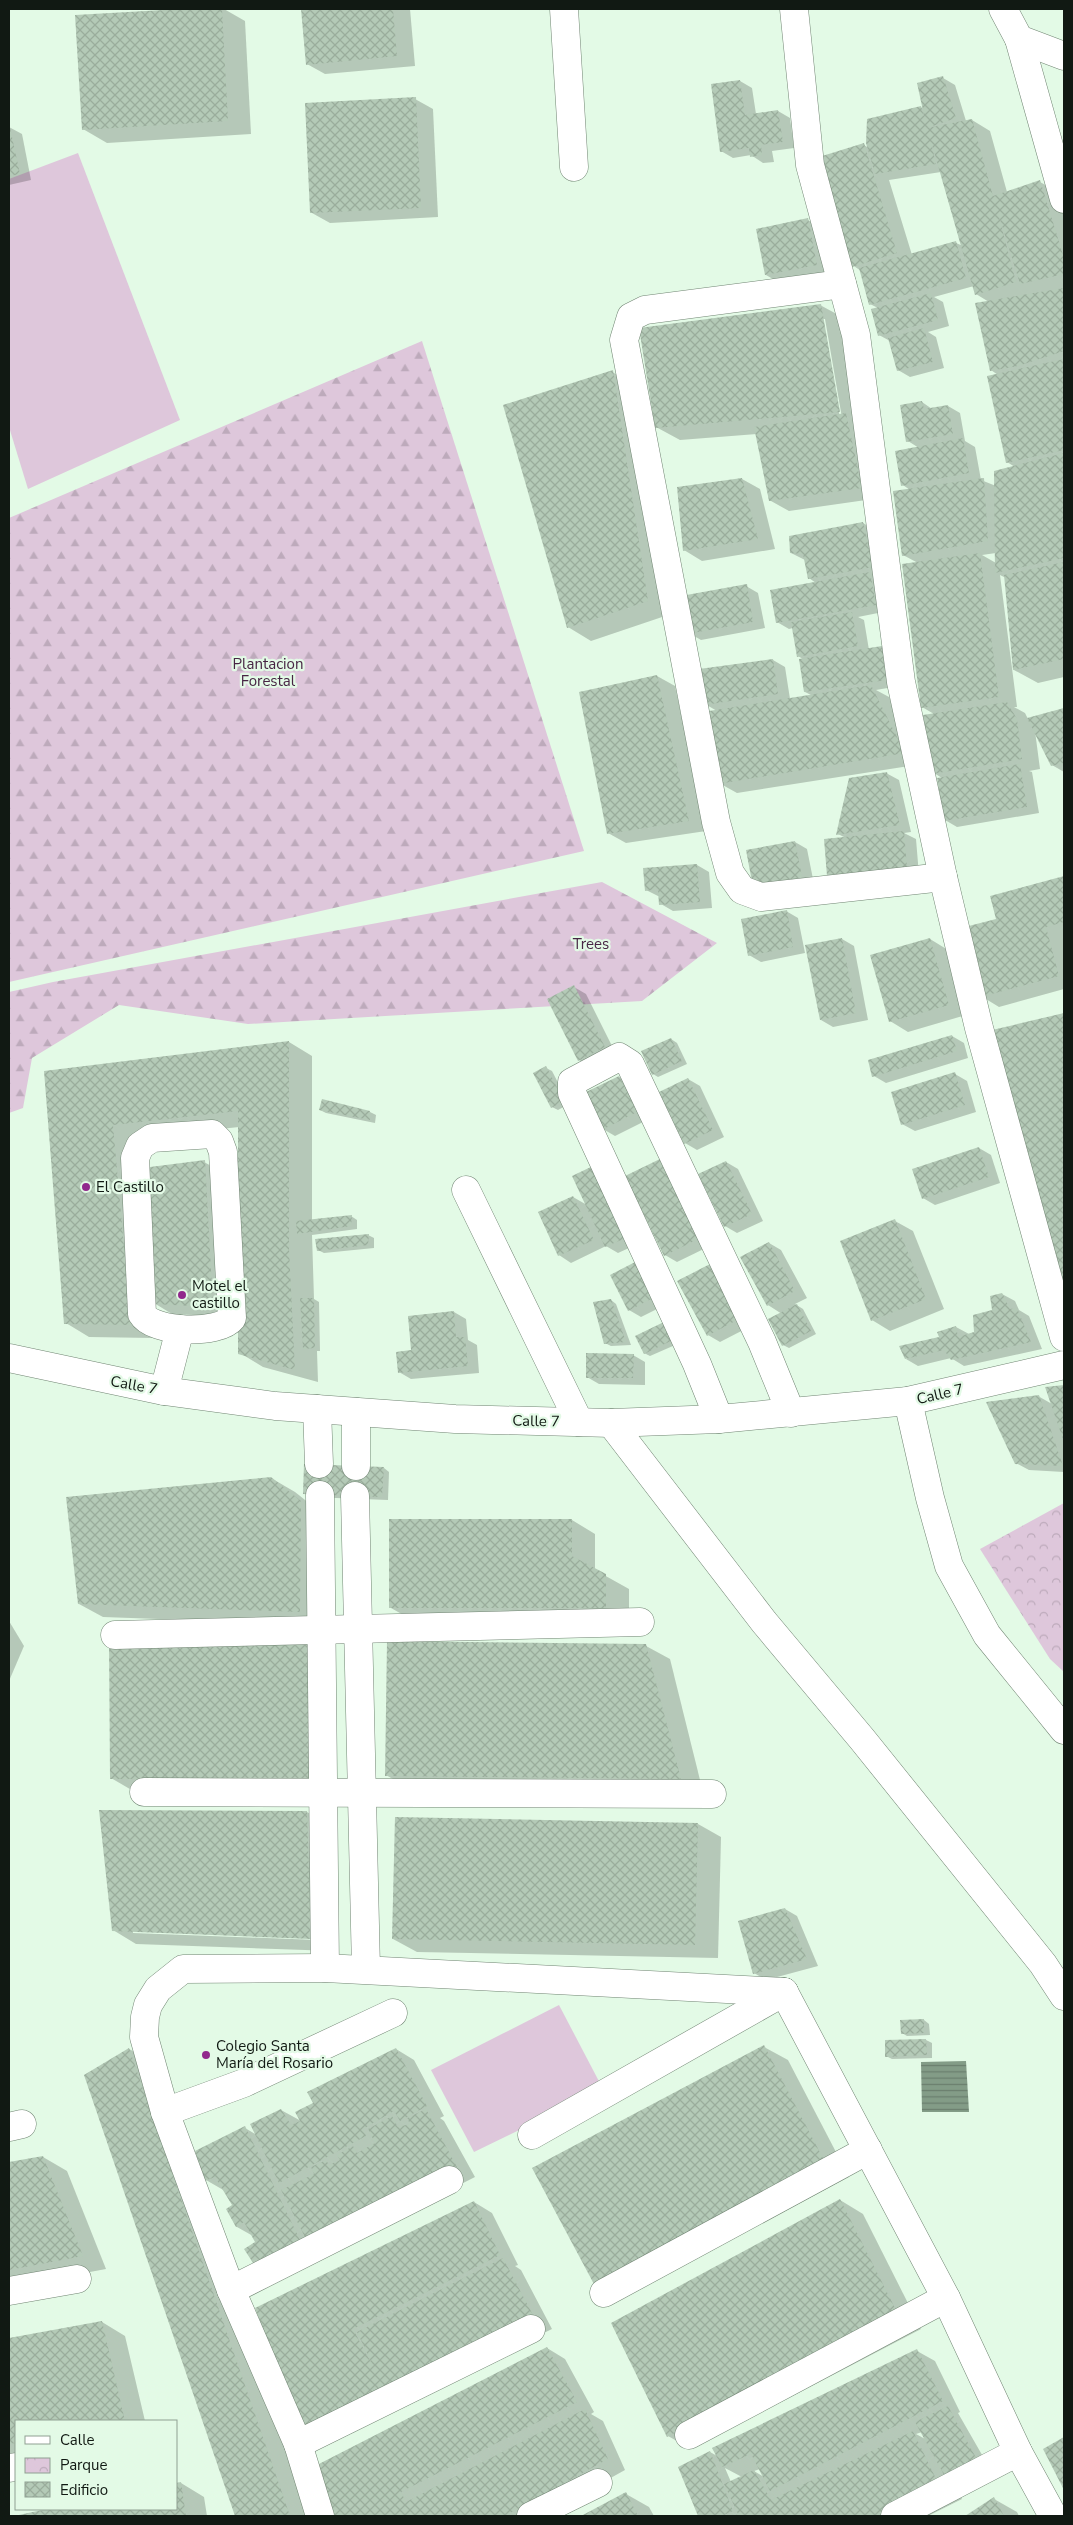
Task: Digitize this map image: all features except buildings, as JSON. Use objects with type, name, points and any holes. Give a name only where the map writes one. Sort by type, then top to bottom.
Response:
[{"type":"street","points":[[564,9],[574,167]]},
{"type":"street","points":[[794,9],[810,164],[856,335],[901,682],[943,877],[979,1028],[1064,1337]]},
{"type":"street","points":[[1003,9],[1019,39],[1064,198]]},
{"type":"street","points":[[1019,39],[1064,56]]},
{"type":"street","points":[[842,284],[645,310],[631,318],[624,340],[716,822],[730,873],[742,890],[761,897],[943,877]]},
{"type":"street","points":[[720,1419],[697,1364],[572,1093],[572,1082],[619,1057],[630,1064],[762,1342],[791,1413]]},
{"type":"street","points":[[212,1134],[219,1141],[223,1152],[232,1318],[222,1327],[180,1329],[150,1323],[142,1314],[135,1158],[140,1146],[152,1138],[212,1134]]},
{"type":"street","points":[[466,1190],[579,1422]]},
{"type":"street","points":[[164,1390],[180,1329]]},
{"type":"street","name":"Calle 7","points":[[9,1358],[164,1390],[317,1409],[455,1420],[611,1423],[720,1419],[908,1401],[1055,1368]]},
{"type":"street","points":[[908,1401],[930,1498],[949,1566],[987,1635],[1064,1730]]},
{"type":"street","points":[[317,1409],[319,1464]]},
{"type":"street","points":[[356,1412],[356,1466]]},
{"type":"street","points":[[611,1423],[764,1622],[862,1739],[1043,1964],[1064,1996]]},
{"type":"street","points":[[320,1495],[325,1968]]},
{"type":"street","points":[[355,1496],[366,1969]]},
{"type":"street","points":[[115,1635],[640,1622]]},
{"type":"street","points":[[144,1792],[712,1794]]},
{"type":"street","points":[[320,2516],[298,2444],[230,2290],[165,2112],[144,2037],[148,2005],[158,1989],[183,1969],[325,1968],[784,1992]]},
{"type":"street","points":[[532,2135],[784,1992]]},
{"type":"street","points":[[784,1992],[946,2298],[1018,2452],[1053,2516]]},
{"type":"street","points":[[165,2112],[244,2083],[393,2013]]},
{"type":"street","points":[[604,2293],[868,2150]]},
{"type":"street","points":[[230,2290],[449,2180]]},
{"type":"street","points":[[9,2291],[77,2279]]},
{"type":"street","points":[[690,2435],[946,2298]]},
{"type":"street","points":[[298,2444],[531,2330]]},
{"type":"street","points":[[895,2516],[1018,2452]]},
{"type":"street","points":[[531,2516],[598,2483]]},
{"type":"green space","points":[[78,153],[180,420],[28,489],[9,427],[9,179]]},
{"type":"green space","name":"Plantacion Forestal","points":[[422,341],[584,851],[9,982],[9,518]]},
{"type":"green space","name":"Trees","points":[[602,882],[717,943],[642,1001],[248,1024],[119,1005],[32,1058],[23,1108],[9,1113],[9,992],[53,982]]},
{"type":"green space","points":[[1064,1503],[1064,1672],[1050,1659],[980,1549]]},
{"type":"green space","points":[[559,2005],[603,2089],[474,2152],[431,2070]]},
{"type":"shaded area","points":[[966,2061],[969,2112],[922,2112],[921,2062]]},
{"type":"place","name":"El Castillo","points":[[86,1187]]},
{"type":"place","name":"Motel el castillo","points":[[182,1295]]},
{"type":"place","name":"Colegio Santa María del Rosario","points":[[206,2055]]}]
